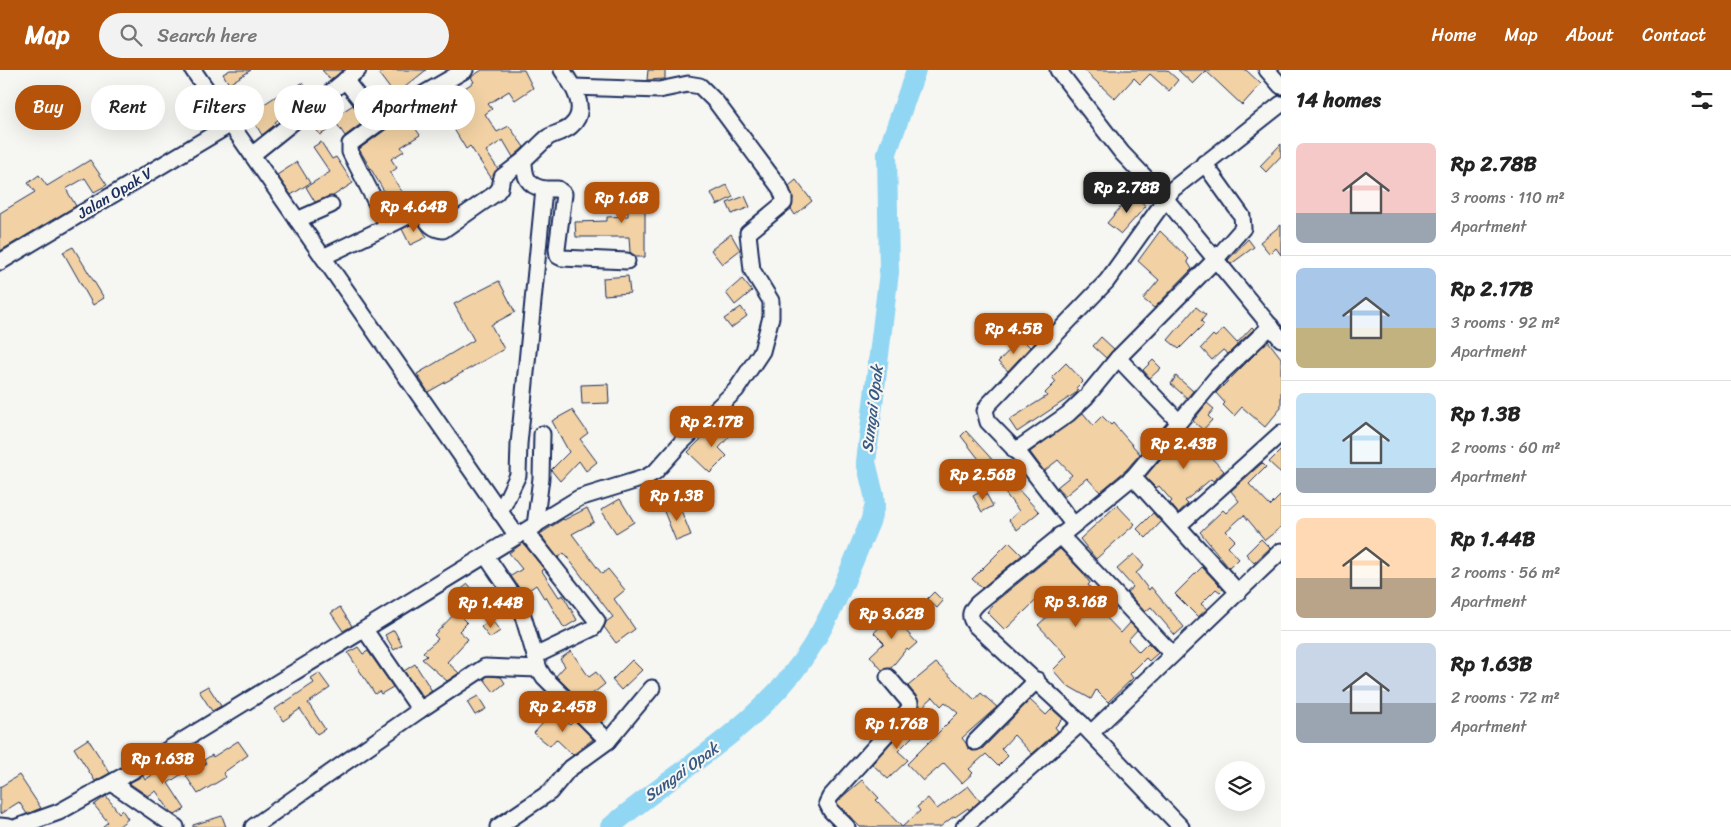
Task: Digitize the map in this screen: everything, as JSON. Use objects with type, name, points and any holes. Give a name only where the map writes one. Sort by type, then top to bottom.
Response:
[{"type":"street","points":[[252,155],[358,70]]},
{"type":"street","points":[[439,85],[465,70]]},
{"type":"street","points":[[323,257],[416,212],[421,212],[429,225],[436,230],[443,230],[496,193],[500,188],[502,177],[548,138],[573,124],[578,114],[579,100],[574,87],[562,70]]},
{"type":"street","points":[[1058,70],[1122,153],[1165,198],[1281,339]]},
{"type":"street","points":[[1267,70],[1281,86]]},
{"type":"street","points":[[197,71],[206,85]]},
{"type":"street","points":[[345,80],[354,91]]},
{"type":"street","points":[[17,827],[59,812],[112,783],[579,498],[644,478],[655,472],[681,443],[736,390],[762,350],[771,317],[771,301],[752,270],[748,233],[780,208],[784,198],[780,188],[716,102],[700,86],[688,84],[659,90],[574,87]]},
{"type":"street","points":[[1073,524],[1016,450],[988,422],[985,411],[1108,281],[1165,198],[1180,181],[1279,109]]},
{"type":"street","name":"Jalan Opak V","points":[[0,262],[221,130]]},
{"type":"street","points":[[235,130],[500,513],[526,532],[597,621],[593,628],[537,662],[485,667],[420,710],[253,827]]},
{"type":"street","points":[[369,130],[354,140],[349,148],[388,226]]},
{"type":"street","points":[[524,160],[524,174],[530,184],[544,189],[558,189],[564,194],[557,249],[558,256],[562,258],[627,260]]},
{"type":"street","points":[[1016,450],[1068,414],[1086,397],[1118,358],[1215,260],[1240,232],[1244,222],[1204,163]]},
{"type":"street","points":[[500,513],[518,475],[519,444],[544,189]]},
{"type":"street","points":[[297,220],[331,205]]},
{"type":"street","points":[[1181,827],[1086,728],[1037,680],[975,625],[971,619],[971,613],[978,603],[1060,534],[1133,477],[1220,373],[1271,326]]},
{"type":"street","points":[[1118,358],[1179,422]]},
{"type":"street","points":[[1178,526],[1281,433]]},
{"type":"street","points":[[526,532],[541,478],[542,434]]},
{"type":"street","points":[[1133,477],[1237,591]]},
{"type":"street","points":[[1060,534],[1172,654]]},
{"type":"street","points":[[964,827],[1086,728],[1172,654],[1281,551]]},
{"type":"street","points":[[486,556],[520,606],[537,662],[552,687],[606,739]]},
{"type":"street","points":[[365,630],[420,710]]},
{"type":"street","points":[[847,827],[831,811],[827,803],[830,797],[910,708],[910,703],[888,677]]},
{"type":"street","points":[[975,742],[1037,680]]},
{"type":"street","points":[[498,827],[550,792],[568,770],[606,739],[652,688]]},
{"type":"street","points":[[112,783],[176,827]]},
{"type":"street","points":[[0,826],[9,827]]},
{"type":"building","points":[[230,70],[251,70],[229,84],[223,74]]},
{"type":"building","points":[[322,70],[343,70],[331,80]]},
{"type":"building","points":[[385,70],[426,70],[407,85],[387,85],[379,74]]},
{"type":"building","points":[[482,70],[524,70],[533,88],[515,100],[509,91],[488,104],[492,109],[485,114],[497,132],[509,126],[524,147],[513,157],[503,140],[486,151],[498,169],[492,179],[470,146],[466,149],[455,130],[475,130],[475,85],[469,85],[474,82],[471,77]]},
{"type":"building","points":[[648,70],[665,70],[665,79],[647,80]]},
{"type":"building","points":[[1084,70],[1167,70],[1178,80],[1169,91],[1150,74],[1140,84],[1134,78],[1115,99]]},
{"type":"building","points":[[1178,70],[1246,70],[1261,84],[1242,105],[1206,71],[1193,84]]},
{"type":"building","points":[[274,98],[274,126],[262,135],[259,130],[264,130],[264,104]]},
{"type":"building","points":[[353,105],[354,106],[354,129],[345,136],[341,130],[344,130],[344,111]]},
{"type":"building","points":[[317,130],[328,130],[320,135]]},
{"type":"building","points":[[385,130],[416,130],[420,135],[401,147],[404,151],[391,159],[397,168],[390,173],[404,195],[391,203],[359,149]]},
{"type":"building","points":[[321,142],[332,159],[336,157],[353,183],[333,196],[315,202],[306,187],[330,172],[313,147]]},
{"type":"building","points":[[1281,144],[1281,156],[1266,172],[1260,166]]},
{"type":"building","points":[[90,160],[107,185],[94,192],[85,178],[66,189],[76,206],[0,251],[0,213],[35,192],[28,183],[39,175],[47,186]]},
{"type":"building","points":[[297,162],[310,183],[291,195],[277,175]]},
{"type":"building","points":[[796,180],[812,201],[795,215],[791,209],[793,198],[789,186]]},
{"type":"building","points":[[727,185],[733,197],[717,205],[711,193]]},
{"type":"building","points":[[627,186],[645,186],[645,257],[635,257],[630,252],[629,237],[576,237],[575,222],[607,221],[607,217],[628,216]]},
{"type":"building","points":[[1132,194],[1146,206],[1121,234],[1107,223]]},
{"type":"building","points":[[745,196],[750,207],[732,214],[727,203]]},
{"type":"building","points":[[417,222],[427,237],[410,245],[402,229]]},
{"type":"building","points":[[1281,225],[1281,255],[1276,248],[1270,254],[1260,242]]},
{"type":"building","points":[[1160,231],[1189,259],[1187,261],[1192,269],[1154,308],[1143,299],[1159,280],[1138,261]]},
{"type":"building","points":[[731,234],[740,250],[722,264],[711,250]]},
{"type":"building","points":[[1248,239],[1254,247],[1231,264],[1228,260]]},
{"type":"building","points":[[73,247],[104,298],[93,305],[63,252]]},
{"type":"building","points":[[628,276],[630,293],[604,295],[603,278]]},
{"type":"building","points":[[742,279],[752,291],[735,305],[726,293]]},
{"type":"building","points":[[499,281],[515,312],[491,325],[504,349],[428,392],[417,374],[474,340],[454,304]]},
{"type":"building","points":[[741,307],[747,316],[731,328],[724,319]]},
{"type":"building","points":[[1196,307],[1206,315],[1201,321],[1204,324],[1179,349],[1168,340]]},
{"type":"building","points":[[1252,327],[1254,329],[1228,354],[1223,350],[1212,360],[1201,348],[1213,335],[1215,337],[1224,329],[1237,343]]},
{"type":"building","points":[[1101,337],[1114,349],[1106,358],[1093,346]]},
{"type":"building","points":[[1021,338],[1030,347],[1008,371],[998,362]]},
{"type":"building","points":[[1268,341],[1281,358],[1281,408],[1265,427],[1242,407],[1234,416],[1223,405],[1225,403],[1216,393]]},
{"type":"building","points":[[1153,360],[1161,368],[1150,378],[1143,370]]},
{"type":"building","points":[[1066,363],[1083,381],[1076,388],[1079,391],[1017,432],[1009,420],[1047,396],[1045,393],[1056,382],[1052,377]]},
{"type":"building","points":[[1176,376],[1193,391],[1187,398],[1171,384]]},
{"type":"building","points":[[608,384],[609,403],[582,404],[581,385]]},
{"type":"building","points":[[1207,403],[1214,409],[1208,416],[1212,420],[1203,430],[1193,421]]},
{"type":"building","points":[[572,410],[588,433],[580,439],[597,462],[586,471],[579,461],[560,481],[551,470],[569,452],[552,421]]},
{"type":"building","points":[[1083,413],[1093,425],[1102,416],[1111,425],[1113,423],[1140,454],[1126,470],[1100,492],[1087,478],[1065,496],[1057,487],[1072,475],[1058,460],[1044,471],[1030,452]]},
{"type":"building","points":[[728,421],[736,429],[719,448],[727,456],[710,473],[688,452],[710,430],[715,436]]},
{"type":"building","points":[[1192,430],[1208,446],[1204,450],[1224,471],[1213,481],[1211,479],[1185,501],[1188,504],[1178,513],[1170,503],[1172,501],[1159,486],[1156,488],[1145,477],[1171,447],[1172,449]]},
{"type":"building","points":[[966,431],[998,466],[1002,463],[1019,484],[1016,487],[1039,512],[1017,530],[1009,520],[1019,511],[961,436]]},
{"type":"building","points":[[1281,450],[1281,473],[1269,462]]},
{"type":"building","points":[[1262,463],[1266,467],[1249,484],[1270,506],[1281,495],[1281,527],[1265,540],[1244,515],[1226,531],[1235,540],[1228,547],[1239,559],[1229,568],[1200,532],[1223,510],[1226,513],[1239,501],[1231,491]]},
{"type":"building","points":[[984,490],[993,506],[982,512],[973,496]]},
{"type":"building","points":[[620,499],[634,522],[616,533],[601,510]]},
{"type":"building","points":[[678,503],[691,535],[676,541],[663,509]]},
{"type":"building","points":[[1117,505],[1135,524],[1096,559],[1080,539]]},
{"type":"building","points":[[587,508],[594,522],[572,534],[602,574],[608,569],[625,590],[614,599],[635,629],[616,643],[604,627],[606,622],[613,617],[564,553],[558,558],[540,534],[563,519]]},
{"type":"building","points":[[1153,513],[1161,522],[1146,538],[1137,529]]},
{"type":"building","points":[[1261,539],[1270,548],[1254,563],[1246,554]]},
{"type":"building","points":[[1009,542],[1022,555],[982,588],[972,579]]},
{"type":"building","points":[[523,543],[544,569],[542,571],[559,597],[563,595],[577,620],[564,628],[546,597],[544,598],[536,585],[523,594],[511,576],[522,569],[509,553]]},
{"type":"building","points":[[1060,549],[1083,573],[1090,583],[1088,585],[1101,600],[1103,597],[1113,606],[1105,616],[1121,633],[1130,623],[1137,630],[1128,640],[1139,652],[1148,643],[1158,653],[1149,661],[1146,658],[1130,674],[1133,678],[1108,702],[1096,690],[1091,699],[1069,688],[1053,670],[1067,656],[1038,625],[1058,607],[1045,592],[1005,630],[987,612],[996,601]]},
{"type":"building","points":[[1134,554],[1144,566],[1136,573],[1149,590],[1151,587],[1184,627],[1175,635],[1151,607],[1145,612],[1127,592],[1133,587],[1117,569]]},
{"type":"building","points":[[1202,567],[1223,589],[1220,592],[1216,589],[1201,604],[1207,609],[1198,617],[1175,594]]},
{"type":"building","points":[[468,584],[474,591],[458,603],[453,596]]},
{"type":"building","points":[[934,592],[943,601],[937,608],[927,599]]},
{"type":"building","points":[[467,601],[473,609],[461,617],[467,623],[459,631],[468,639],[447,662],[459,673],[447,681],[422,659],[427,656],[423,652],[438,639],[434,635]]},
{"type":"building","points":[[900,604],[908,612],[898,622],[917,643],[909,650],[907,648],[891,668],[882,670],[870,656],[884,643],[874,633]]},
{"type":"building","points":[[340,607],[352,626],[343,631],[331,613]]},
{"type":"building","points":[[491,619],[500,631],[490,638],[481,627]]},
{"type":"building","points":[[394,630],[402,645],[394,650],[385,635]]},
{"type":"building","points":[[358,647],[363,654],[368,651],[393,687],[381,694],[379,691],[375,694],[348,653]]},
{"type":"building","points":[[571,651],[589,677],[596,672],[605,684],[582,702],[556,676],[565,666],[560,659]]},
{"type":"building","points":[[632,660],[642,670],[621,690],[612,680]]},
{"type":"building","points":[[936,663],[975,700],[981,693],[997,707],[962,738],[972,751],[982,749],[1030,700],[1046,715],[1052,709],[1063,719],[1055,727],[1058,731],[1032,754],[1014,735],[1001,749],[1008,756],[998,766],[986,754],[969,769],[973,773],[962,783],[944,763],[923,781],[907,764],[958,713],[945,702],[941,706],[933,697],[921,708],[917,697],[908,686]]},
{"type":"building","points":[[415,664],[432,691],[423,697],[404,671]]},
{"type":"building","points":[[319,673],[330,688],[308,703],[325,729],[317,734],[300,709],[283,721],[275,709],[314,683],[311,678]]},
{"type":"building","points":[[488,676],[501,677],[505,683],[494,692],[484,679]]},
{"type":"building","points":[[208,686],[221,706],[212,711],[199,691]]},
{"type":"building","points":[[478,696],[486,709],[475,715],[467,702]]},
{"type":"building","points":[[554,711],[570,725],[574,720],[593,739],[573,755],[556,739],[550,746],[534,733]]},
{"type":"building","points":[[915,716],[924,725],[898,751],[908,760],[888,779],[872,764]]},
{"type":"building","points":[[88,739],[110,773],[95,781],[74,748]]},
{"type":"building","points":[[238,741],[248,755],[223,773],[226,777],[198,794],[186,776],[206,764],[204,760],[212,755],[213,757]]},
{"type":"building","points":[[176,758],[185,772],[168,783],[185,809],[175,815],[156,791],[148,796],[129,783],[143,776],[145,780]]},
{"type":"building","points":[[19,775],[41,808],[27,814],[19,802],[0,814],[0,787]]},
{"type":"building","points":[[862,780],[879,798],[876,800],[902,827],[860,827],[837,803]]},
{"type":"building","points":[[968,786],[980,801],[969,810],[968,808],[954,816],[940,827],[902,827],[920,811],[917,807],[928,798],[937,809]]},
{"type":"building","points":[[106,796],[119,813],[122,810],[128,819],[118,827],[102,827],[108,822],[94,805]]},
{"type":"building","points":[[222,816],[226,827],[193,827],[193,825]]},
{"type":"waterway","name":"Sungai Opak","points":[[610,827],[705,755],[751,717],[792,674],[805,657],[827,620],[870,522],[875,505],[866,462],[889,272],[887,153],[916,70]]}]
